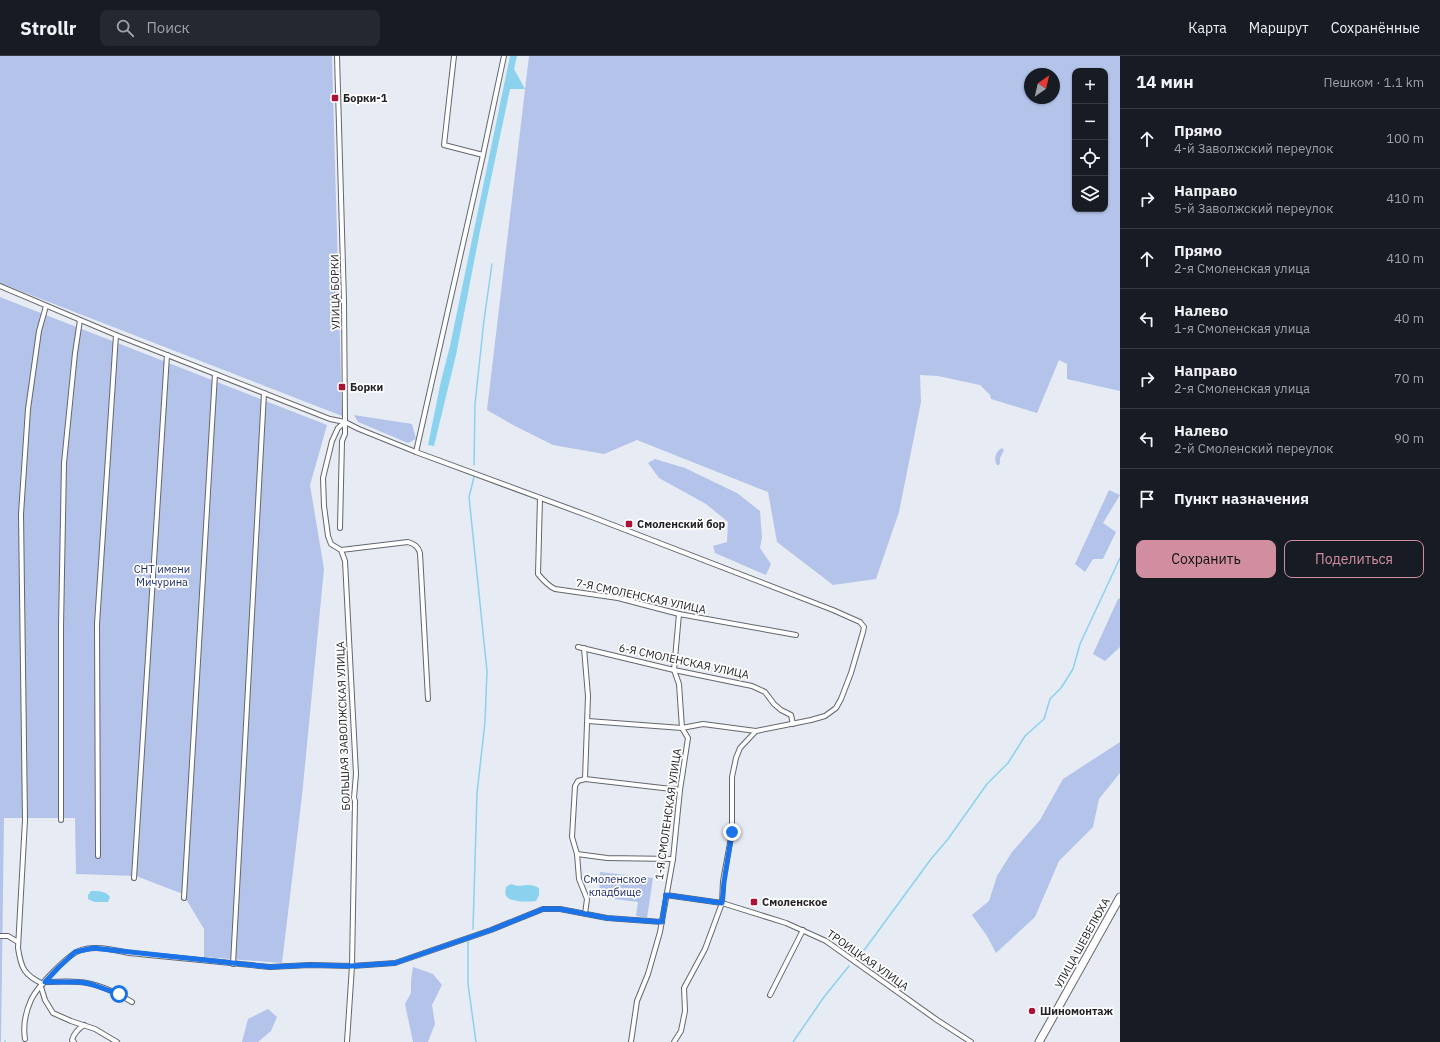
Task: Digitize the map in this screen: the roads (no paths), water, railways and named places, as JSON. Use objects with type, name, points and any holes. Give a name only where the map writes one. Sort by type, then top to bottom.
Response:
[{"type":"main road","name":"УЛИЦА ШЕВЕЛЮХА","points":[[1039,1042],[1120,897]]},
{"type":"street","name":"УЛИЦА БОРКИ","points":[[337,56],[344,301],[345,422],[345,434],[342,441],[340,528]]},
{"type":"street","points":[[454,56],[444,145],[483,155]]},
{"type":"street","points":[[416,452],[504,56]]},
{"type":"street","points":[[0,286],[116,335],[330,419],[345,422],[416,452],[592,517],[833,610],[860,622],[864,627],[851,673],[841,699],[836,708],[825,716],[756,731],[703,724],[682,728],[588,721]]},
{"type":"street","points":[[46,306],[39,331],[28,409],[21,514],[25,820],[18,942],[20,958],[25,972],[28,976],[43,984],[80,982],[91,984],[119,994],[132,1002]]},
{"type":"street","points":[[61,820],[60,627],[64,463],[74,353],[80,320]]},
{"type":"street","points":[[98,856],[97,624],[116,335]]},
{"type":"street","points":[[134,878],[167,355]]},
{"type":"street","points":[[184,898],[215,374]]},
{"type":"street","points":[[233,964],[264,392]]},
{"type":"street","points":[[345,422],[338,428],[332,441],[323,478],[324,506],[328,536],[331,544],[341,550],[408,542],[414,544],[418,548],[428,698]]},
{"type":"street","name":"7-Я СМОЛЕНСКАЯ УЛИЦА","points":[[540,498],[538,574],[555,589],[618,598],[679,614],[796,635]]},
{"type":"street","name":"БОЛЬШАЯ ЗАВОЛЖСКАЯ УЛИЦА","points":[[341,550],[345,561],[356,774],[354,798],[356,801],[352,966],[347,1042]]},
{"type":"street","points":[[674,670],[679,614]]},
{"type":"street","name":"6-Я СМОЛЕНСКАЯ УЛИЦА","points":[[578,647],[674,670],[752,686],[765,692],[774,704],[791,715],[793,724]]},
{"type":"street","points":[[584,648],[588,696],[585,779]]},
{"type":"street","name":"1-Я СМОЛЕНСКАЯ УЛИЦА","points":[[631,1042],[637,1001],[652,961],[662,922],[673,859],[680,790],[688,738],[682,728],[679,684],[674,670]]},
{"type":"street","points":[[674,1042],[681,1031],[686,1011],[684,988],[705,949],[722,903],[732,832],[732,777],[736,758],[740,748],[756,731]]},
{"type":"street","points":[[586,914],[587,899],[579,879],[577,854],[572,837],[575,786],[578,780],[585,779],[680,790]]},
{"type":"street","points":[[577,854],[607,858],[673,859]]},
{"type":"street","name":"ТРОИЦКАЯ УЛИЦА","points":[[666,895],[722,903],[804,930],[826,941],[937,1020],[971,1042]]},
{"type":"street","points":[[25,1038],[25,1022],[31,999],[43,984],[75,952],[93,948],[270,967],[310,965],[352,966],[395,963],[491,930],[543,909],[560,909],[607,918],[662,922]]},
{"type":"street","points":[[770,995],[804,930]]},
{"type":"street","points":[[0,936],[8,936],[18,942]]},
{"type":"street","points":[[43,984],[45,1000],[53,1013],[95,1029],[117,1042]]},
{"type":"street","points":[[74,1042],[72,1040],[73,1035],[84,1025]]},
{"type":"waterway","points":[[474,465],[475,404],[492,264]]},
{"type":"waterway","points":[[473,929],[477,793],[485,722],[487,671],[469,497],[474,477]]},
{"type":"waterway","points":[[857,957],[865,949],[931,859],[948,839],[987,784],[1008,763],[1025,736],[1044,719],[1050,699],[1061,688],[1073,669],[1080,644],[1120,558]]},
{"type":"waterway","points":[[468,941],[468,984],[476,1042]]},
{"type":"waterway","points":[[793,1042],[824,997],[849,966]]},
{"type":"place","name":"Борки-1","points":[[335,98]]},
{"type":"place","name":"Борки","points":[[342,387]]},
{"type":"place","name":"Смоленский бор","points":[[629,524]]},
{"type":"place","name":"Смоленское","points":[[754,902]]},
{"type":"place","name":"Шиномонтаж","points":[[1032,1011]]},
{"type":"park label","name":"СНТ имени Мичурина","points":[[162,575]]},
{"type":"park label","name":"Смоленское кладбище","points":[[615,885]]}]
